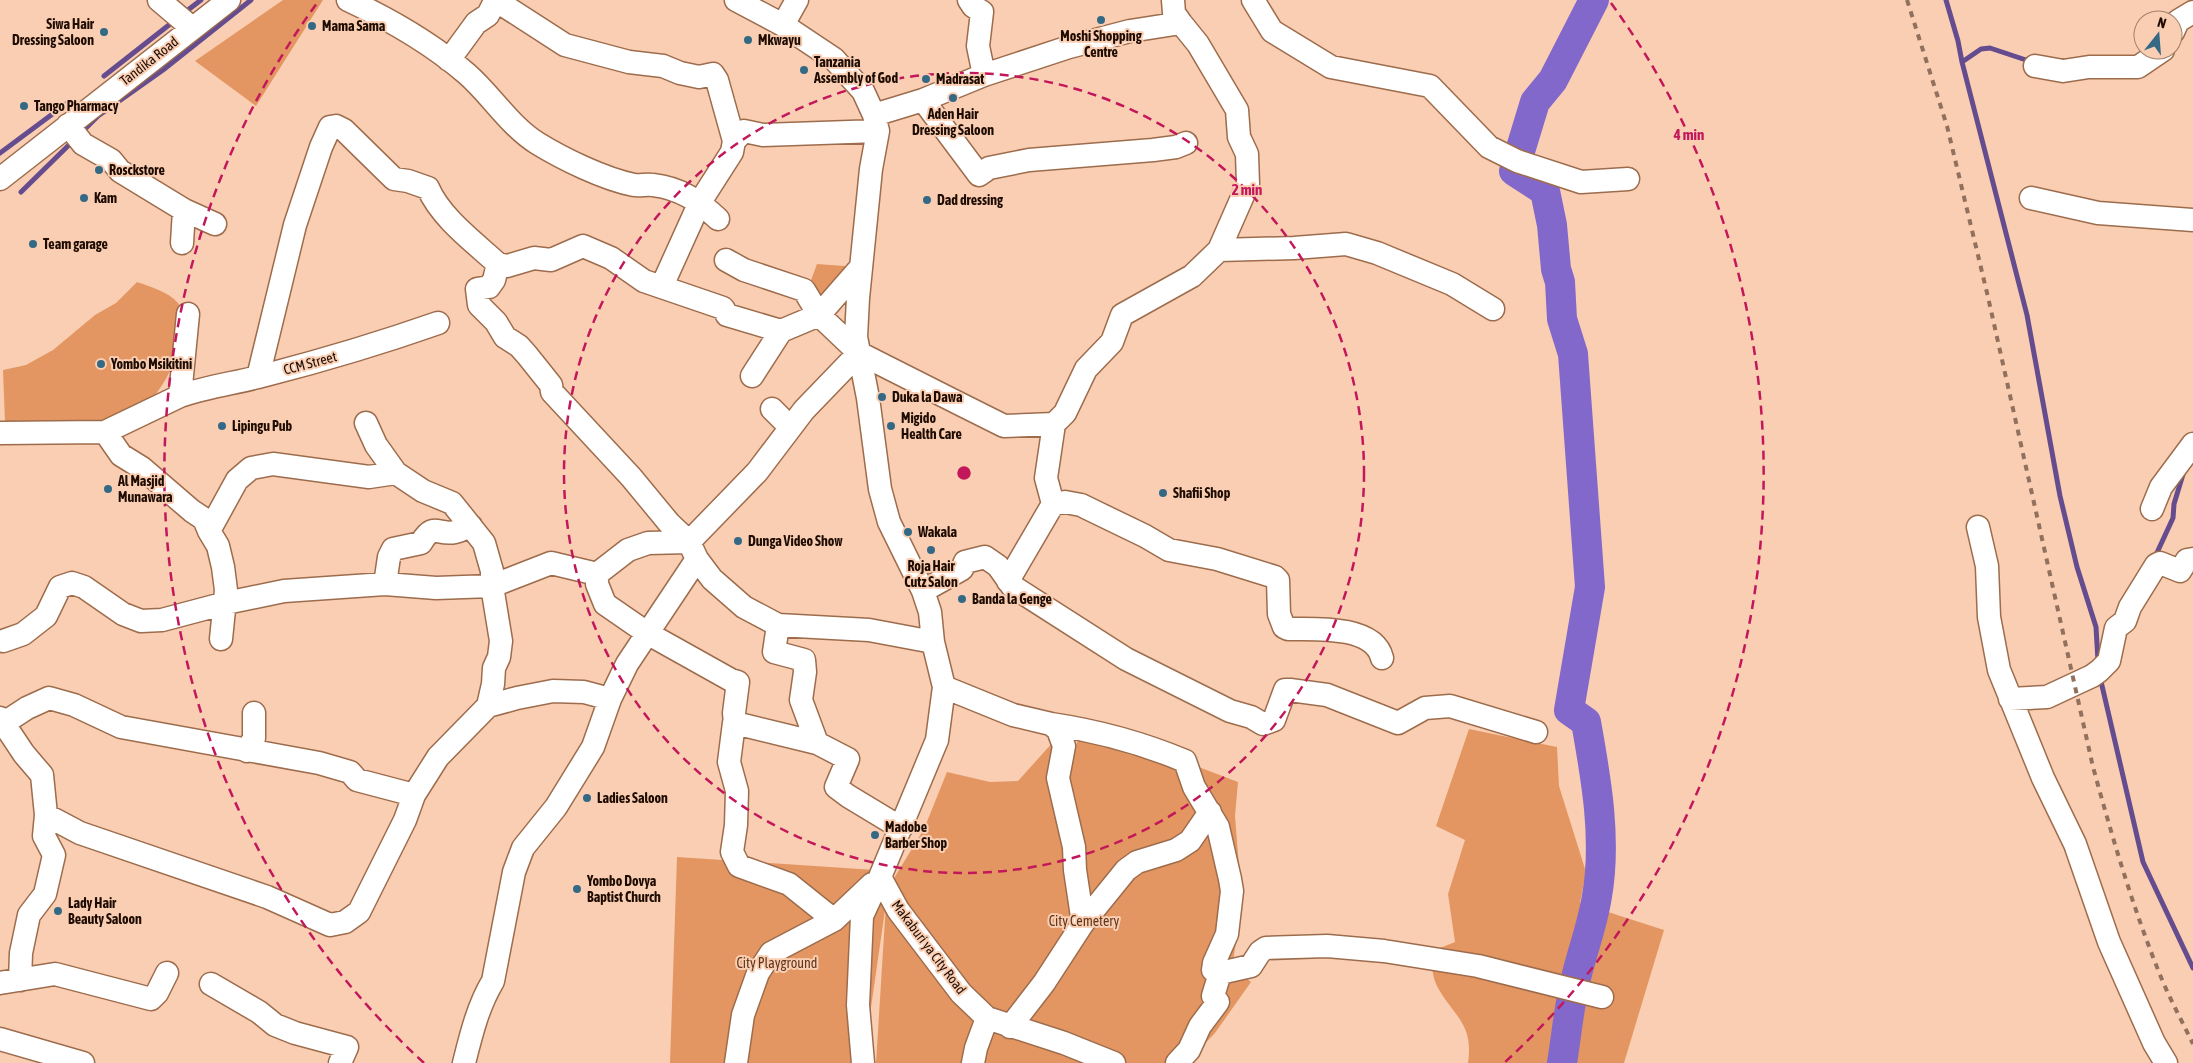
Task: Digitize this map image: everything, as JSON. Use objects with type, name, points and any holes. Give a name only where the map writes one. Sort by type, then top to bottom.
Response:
[{"type":"street","points":[[159,0],[192,28]]},
{"type":"street","name":"Tandika Road","points":[[0,179],[229,0]]},
{"type":"street","points":[[348,0],[394,22],[449,60],[468,75],[500,110],[536,142],[599,175],[634,185],[651,184],[677,190],[700,202],[718,219]]},
{"type":"street","points":[[736,0],[783,25],[834,59],[863,91],[876,123],[861,267],[856,338],[868,398],[880,489],[889,522],[923,591],[930,612],[933,642],[944,687],[937,740],[862,916],[858,1005],[863,1063]]},
{"type":"street","points":[[783,25],[797,0]]},
{"type":"street","points":[[969,0],[972,6],[982,12],[978,46],[984,75]]},
{"type":"street","points":[[1008,581],[1053,504],[1046,478],[1054,424],[1065,413],[1086,369],[1112,342],[1122,315],[1192,276],[1219,250],[1248,184],[1247,154],[1239,137],[1237,110],[1198,44],[1174,13],[1173,0]]},
{"type":"street","points":[[1253,0],[1272,31],[1331,67],[1430,86],[1489,147],[1517,161],[1581,182],[1628,180]]},
{"type":"street","points":[[449,60],[476,23],[488,15],[494,3],[503,5],[565,45],[629,62],[663,66],[680,73],[699,77],[713,74],[717,80],[734,141],[732,152],[700,202],[662,286]]},
{"type":"street","points":[[734,141],[744,132],[763,135],[876,123],[923,100],[984,75],[1069,47],[1130,31],[1181,23]]},
{"type":"street","points":[[2035,66],[2063,71],[2089,67],[2138,67],[2148,60]]},
{"type":"street","points":[[923,100],[980,175],[989,168],[1029,160],[1153,150],[1176,147],[1186,143]]},
{"type":"street","points":[[68,125],[83,144],[111,160],[120,171],[184,210],[215,224]]},
{"type":"street","points":[[258,377],[295,225],[330,126],[336,126],[344,130],[394,179],[408,181],[428,188],[433,198],[462,231],[498,264],[507,266],[534,258],[551,260],[583,246],[611,258],[644,281],[723,308],[727,315],[781,331]]},
{"type":"street","points":[[2031,198],[2098,213],[2193,220]]},
{"type":"street","points":[[182,243],[184,210]]},
{"type":"street","points":[[1219,250],[1294,248],[1346,244],[1377,253],[1452,284],[1493,309]]},
{"type":"street","points":[[726,260],[744,270],[804,290],[819,315],[859,353],[1004,426],[1054,424]]},
{"type":"street","points":[[498,264],[494,280],[489,287],[477,289],[479,305],[496,322],[505,337],[519,346],[527,355],[551,385],[552,392],[693,551],[712,579],[744,606],[778,625],[869,630],[933,642]]},
{"type":"street","points":[[752,376],[781,331],[819,315],[861,267]]},
{"type":"street","points":[[180,396],[188,314]]},
{"type":"street","name":"CCM Street","points":[[0,433],[105,432],[180,396],[206,387],[352,357],[438,324]]},
{"type":"street","points":[[464,1063],[486,992],[493,981],[514,872],[523,848],[556,807],[593,747],[610,699],[627,664],[662,614],[693,551],[757,472],[790,427],[859,353]]},
{"type":"street","points":[[772,410],[790,427]]},
{"type":"street","points":[[366,423],[376,444],[396,473],[423,491],[452,502],[484,543],[492,571],[492,586],[501,641],[500,657],[494,668],[493,684],[488,706]]},
{"type":"street","points":[[105,432],[121,455],[142,468],[192,512],[204,519],[218,546],[223,567],[226,602],[222,640]]},
{"type":"street","points":[[2152,509],[2161,487],[2193,444]]},
{"type":"street","points":[[209,531],[237,480],[251,468],[273,464],[369,477],[396,473]]},
{"type":"street","points":[[1053,504],[1065,502],[1082,505],[1169,550],[1217,559],[1276,577],[1278,580],[1279,614],[1284,627],[1288,629],[1331,629],[1357,635],[1380,648],[1382,658]]},
{"type":"street","points":[[385,584],[388,557],[393,549],[421,543],[427,533],[433,530],[454,533],[470,526]]},
{"type":"street","points":[[1978,527],[1986,566],[1989,617],[1999,670],[2043,778],[2075,844],[2109,942],[2154,1043],[2166,1063]]},
{"type":"street","points":[[693,551],[648,543],[628,550],[597,574],[596,584],[605,604],[647,633],[731,680],[738,682],[728,762],[737,791],[736,825],[732,852],[740,866],[789,884],[834,920]]},
{"type":"street","points":[[923,591],[962,569],[965,562],[985,557],[998,566],[1012,586],[1126,659],[1230,711],[1251,717],[1263,724],[1274,720],[1285,690],[1290,690],[1327,695],[1398,723],[1425,708],[1450,706],[1536,732]]},
{"type":"street","points":[[2010,699],[2047,697],[2099,671],[2109,661],[2116,628],[2124,621],[2156,564],[2160,563],[2180,571],[2187,560],[2193,559]]},
{"type":"street","points":[[1,641],[23,634],[46,616],[60,587],[72,583],[84,586],[123,614],[141,622],[162,620],[226,602],[284,592],[385,584],[436,588],[492,586],[550,563],[597,574]]},
{"type":"street","points":[[778,625],[774,652],[804,660],[805,672],[801,700],[817,743]]},
{"type":"street","points":[[944,687],[1013,715],[1052,724],[1087,729],[1148,746],[1185,761],[1194,787],[1218,827],[1232,891],[1227,934],[1214,963],[1214,970],[1218,970],[1220,973],[1251,966],[1260,952],[1266,948],[1328,946],[1384,951],[1478,966],[1602,996]]},
{"type":"street","points":[[46,815],[80,833],[267,897],[330,925],[345,922],[359,912],[405,820],[414,795],[438,757],[488,706],[553,691],[584,692],[610,699]]},
{"type":"street","points":[[10,982],[22,953],[29,915],[45,894],[54,855],[44,836],[46,815],[42,775],[24,754],[2,721],[27,708],[49,698],[74,705],[121,727],[334,768],[350,772],[353,778],[357,780],[414,795]]},
{"type":"street","points":[[247,751],[254,738],[254,713]]},
{"type":"street","points":[[734,723],[817,743],[848,759],[836,787],[901,828]]},
{"type":"street","points":[[1052,724],[1058,730],[1064,746],[1058,778],[1074,847],[1074,870],[1083,923]]},
{"type":"street","points":[[1010,1027],[1044,983],[1083,923],[1126,870],[1138,862],[1176,850],[1190,840],[1210,812]]},
{"type":"street","points":[[732,1061],[743,1015],[758,973],[771,952],[834,920],[880,877]]},
{"type":"street","name":"Makaburi ya City Road","points":[[880,877],[898,910],[961,993],[987,1018],[1064,1043],[1114,1063]]},
{"type":"street","points":[[10,982],[55,974],[151,999],[156,994],[166,973]]},
{"type":"street","points":[[1178,1063],[1189,1050],[1200,1026],[1218,1002],[1213,996],[1220,973]]},
{"type":"street","points":[[211,984],[259,1012],[275,1025],[295,1033],[347,1047],[340,1063]]},
{"type":"street","points":[[973,1063],[976,1048],[987,1018]]},
{"type":"street","points":[[0,1039],[83,1063]]},
{"type":"green space","points":[[283,0],[323,0],[256,106],[195,61]]},
{"type":"green space","points":[[817,264],[858,267],[832,300],[807,291]]},
{"type":"green space","points":[[137,282],[159,290],[174,299],[182,310],[183,319],[180,340],[170,370],[145,409],[104,420],[16,430],[5,422],[3,370],[26,365],[53,350],[95,315],[116,303]]},
{"type":"green space","points":[[1469,729],[1557,747],[1559,786],[1586,872],[1580,903],[1664,930],[1624,1063],[1468,1063],[1469,1049],[1465,1029],[1435,982],[1430,952],[1455,942],[1448,894],[1465,840],[1436,826]]},
{"type":"green space","name":"City Cemetery","points":[[1080,735],[1162,753],[1238,782],[1235,816],[1242,905],[1232,967],[1251,982],[1215,1033],[1193,1056],[1191,1063],[876,1063],[886,903],[863,1063],[670,1063],[677,857],[890,871],[888,888],[924,829],[947,772],[990,782],[1018,781],[1054,741],[1075,748]]},
{"type":"waterway","points":[[184,13],[201,0]]},
{"type":"waterway","points":[[82,132],[98,116],[163,70],[251,0]]},
{"type":"waterway","points":[[1562,1063],[1571,1001],[1595,908],[1600,874],[1601,831],[1599,809],[1586,722],[1569,710],[1590,587],[1573,354],[1562,319],[1560,282],[1556,269],[1552,225],[1545,191],[1514,171],[1535,102],[1553,80],[1594,0]]},
{"type":"waterway","points":[[1946,0],[2027,315],[2060,496],[2077,567],[2096,627],[2098,661]]},
{"type":"waterway","points":[[104,76],[174,21]]},
{"type":"waterway","points":[[1962,62],[1981,49],[1990,48],[2032,62]]},
{"type":"waterway","points":[[0,153],[70,101]]},
{"type":"waterway","points":[[21,192],[74,140]]},
{"type":"waterway","points":[[2155,557],[2173,518],[2174,504],[2184,471]]},
{"type":"waterway","points":[[2100,677],[2143,862],[2193,968]]},
{"type":"railway","points":[[1907,0],[1947,126],[1988,297],[2093,767],[2133,902],[2163,982],[2193,1044]]},
{"type":"place","name":"Moshi Shopping Centre","points":[[1101,20]]},
{"type":"place","name":"Mama Sama","points":[[312,26]]},
{"type":"place","name":"Siwa Hair Dressing Saloon","points":[[104,32]]},
{"type":"place","name":"Mkwayu","points":[[748,40]]},
{"type":"place","name":"Tanzania Assembly of God","points":[[804,70]]},
{"type":"place","name":"Madrasat","points":[[926,79]]},
{"type":"place","name":"Aden Hair Dressing Saloon","points":[[953,98]]},
{"type":"place","name":"Tango Pharmacy","points":[[24,106]]},
{"type":"place","name":"Rosckstore","points":[[99,170]]},
{"type":"place","name":"Kam","points":[[84,198]]},
{"type":"place","name":"Dad dressing","points":[[927,200]]},
{"type":"place","name":"Team garage","points":[[33,244]]},
{"type":"place","name":"Yombo Msikitini","points":[[101,364]]},
{"type":"place","name":"Duka la Dawa","points":[[882,397]]},
{"type":"place","name":"Lipingu Pub","points":[[222,426]]},
{"type":"place","name":"Migido Health Care","points":[[891,426]]},
{"type":"place","name":"Al Masjid Munawara","points":[[108,489]]},
{"type":"place","name":"Shafii Shop","points":[[1163,493]]},
{"type":"place","name":"Wakala","points":[[908,532]]},
{"type":"place","name":"Dunga Video Show","points":[[738,541]]},
{"type":"place","name":"Roja Hair Cutz Salon","points":[[931,550]]},
{"type":"place","name":"Banda la Genge","points":[[962,599]]},
{"type":"place","name":"Ladies Saloon","points":[[587,798]]},
{"type":"place","name":"Madobe Barber Shop","points":[[875,835]]},
{"type":"place","name":"Yombo Dovya Baptist Church","points":[[577,889]]},
{"type":"place","name":"Lady Hair Beauty Saloon","points":[[58,911]]},
{"type":"park label","name":"City Playground","points":[[777,963]]}]
